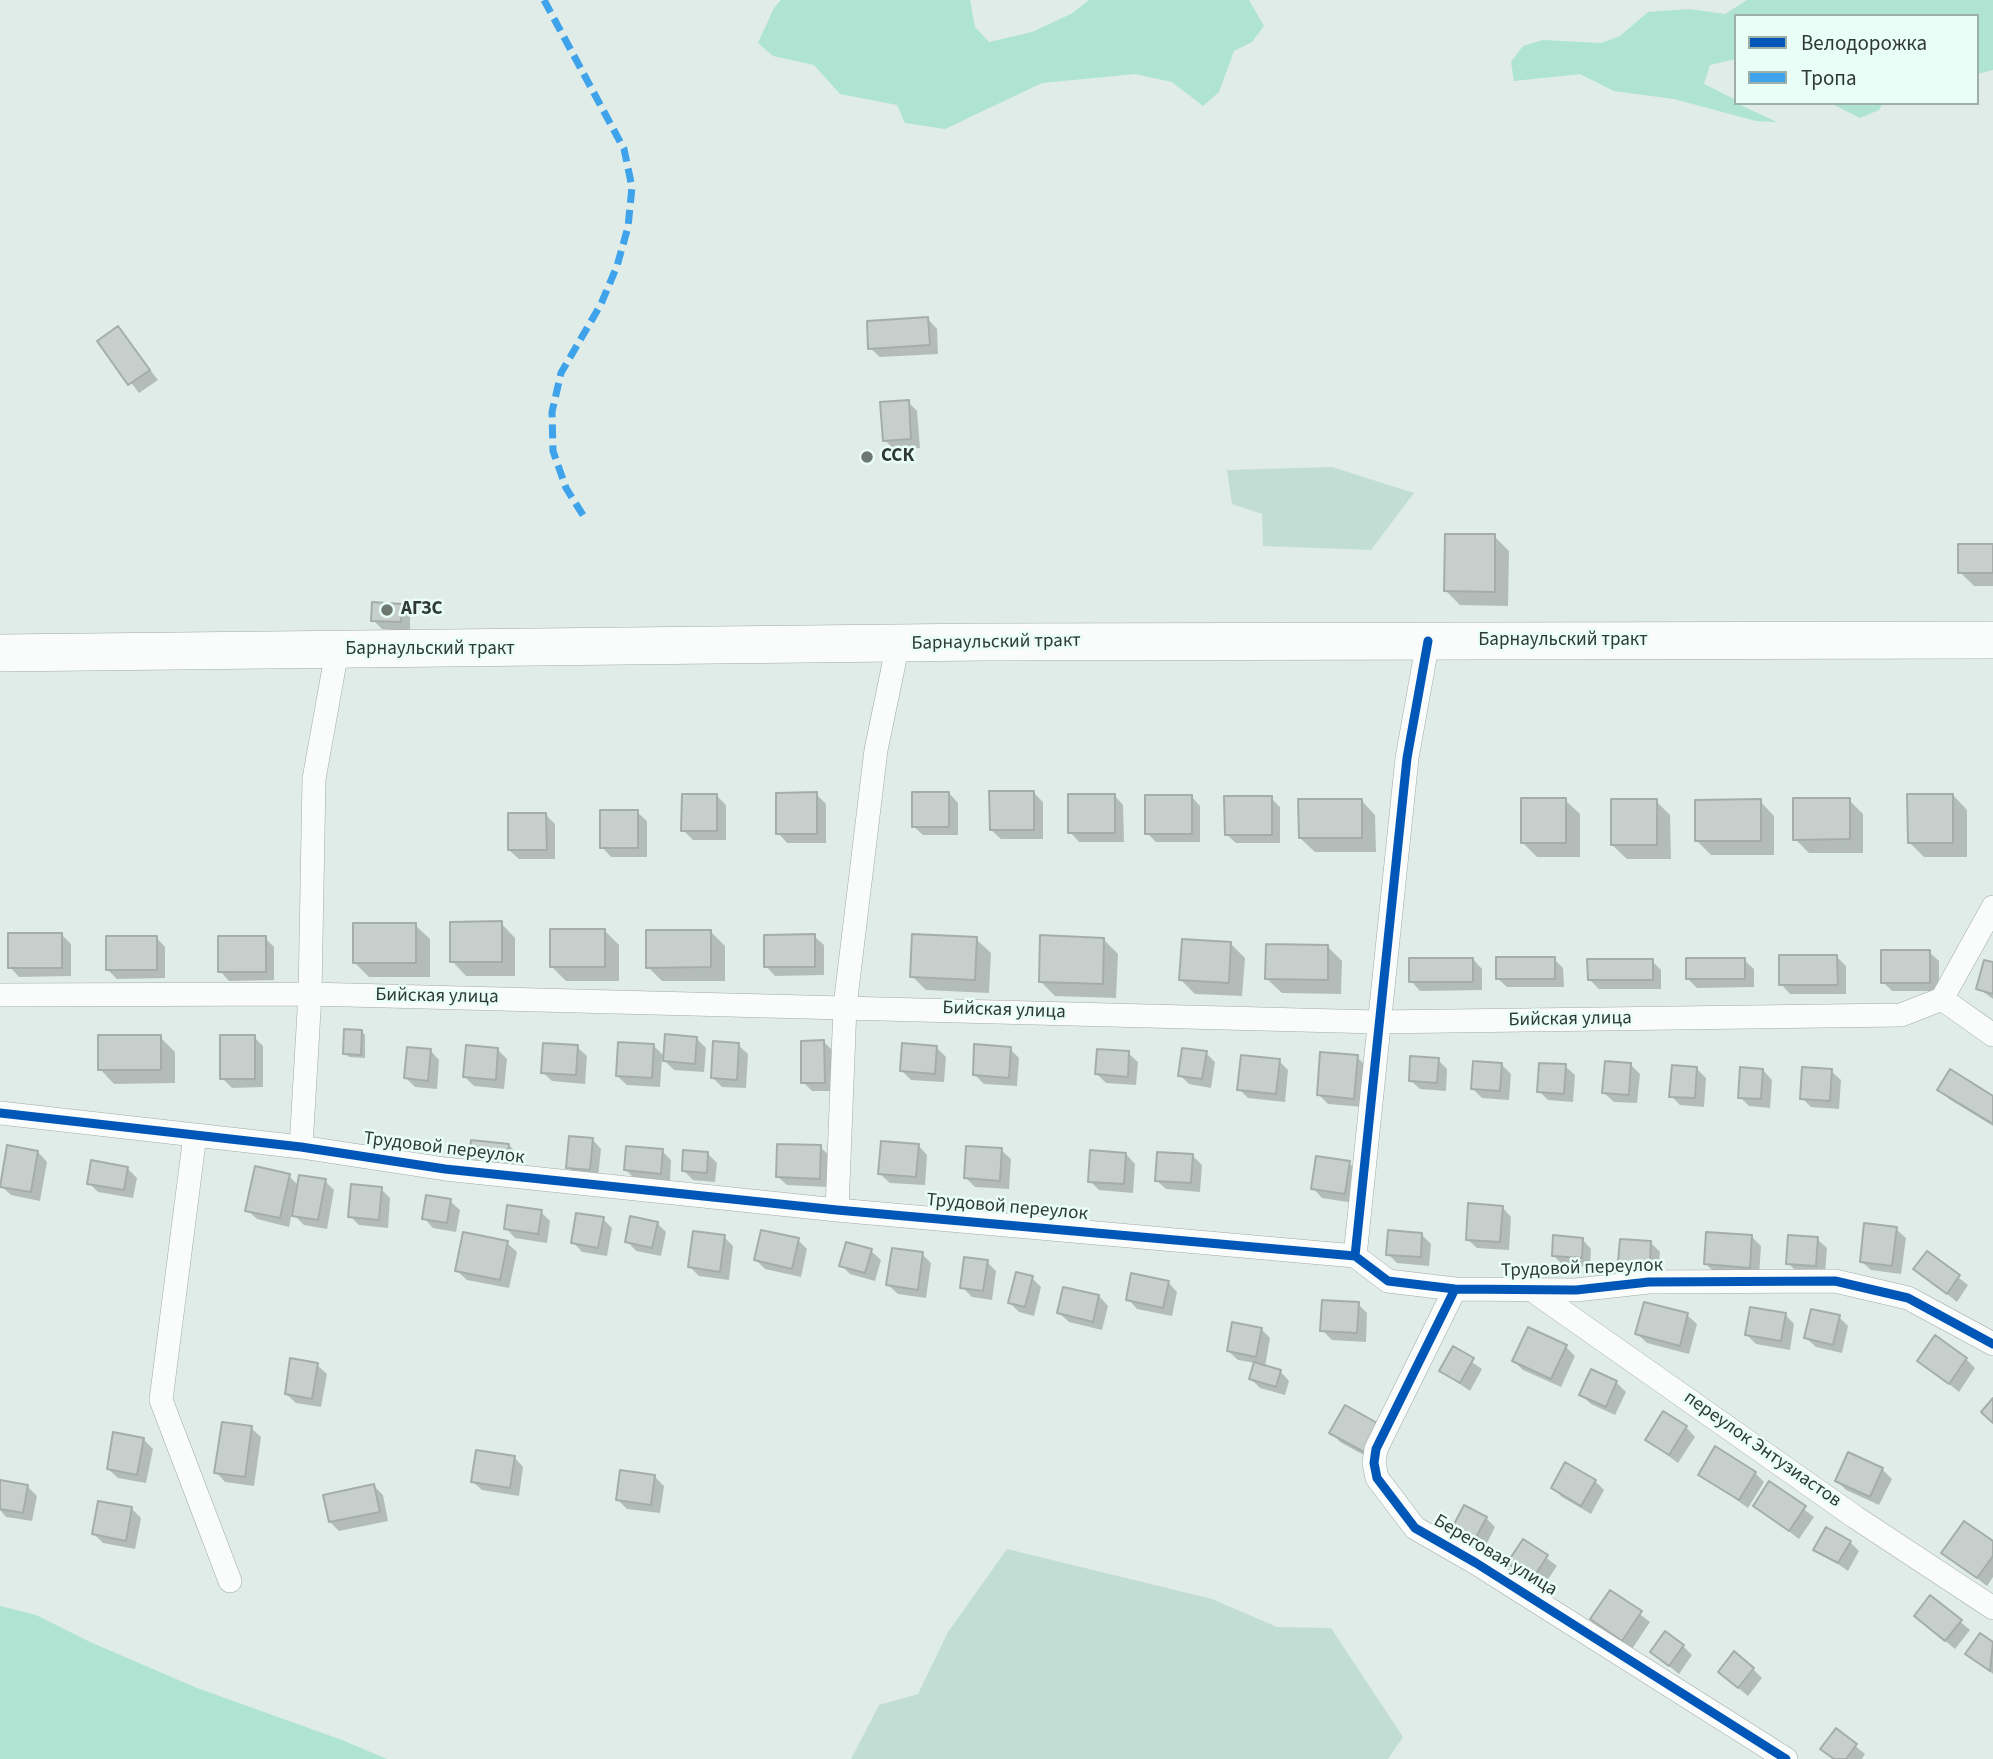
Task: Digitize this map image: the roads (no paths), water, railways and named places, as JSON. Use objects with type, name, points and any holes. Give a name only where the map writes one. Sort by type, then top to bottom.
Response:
[{"type":"main road","name":"Барнаульский тракт","points":[[0,653],[898,644],[1993,640]]},
{"type":"street","points":[[1355,1256],[1406,758],[1428,641]]},
{"type":"street","points":[[837,1210],[845,1006],[876,750],[898,644]]},
{"type":"street","points":[[301,1147],[310,994],[314,779],[337,651]]},
{"type":"street","points":[[1993,907],[1942,999],[1993,1035]]},
{"type":"street","name":"Бийская улица","points":[[0,995],[310,994],[1377,1022],[1901,1015],[1942,999]]},
{"type":"street","name":"Трудовой переулок","points":[[0,1113],[301,1147],[445,1169],[837,1210],[1355,1256],[1388,1281],[1455,1290],[1576,1290],[1649,1282],[1835,1281],[1908,1298],[1993,1344]]},
{"type":"street","points":[[194,1135],[161,1400],[230,1581]]},
{"type":"street","name":"Береговая улица","points":[[1455,1290],[1376,1449],[1374,1463],[1377,1478],[1422,1533],[1476,1563],[1786,1759]]},
{"type":"street","name":"переулок Энтузиастов","points":[[1532,1290],[1855,1517],[1993,1608]]},
{"type":"place","name":"ССК","points":[[867,457]]},
{"type":"place","name":"АГЗС","points":[[387,610]]}]
